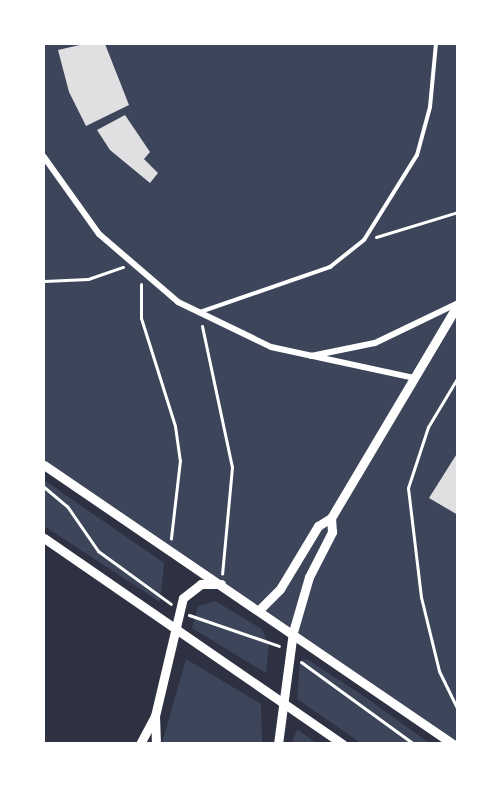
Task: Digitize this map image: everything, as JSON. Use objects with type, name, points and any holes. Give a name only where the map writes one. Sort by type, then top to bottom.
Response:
[{"type":"street","points":[[44,157],[80,210],[130,264],[198,313],[232,333],[304,357],[414,378]]},
{"type":"street","points":[[304,357],[375,343],[458,303]]},
{"type":"street","points":[[260,609],[280,589],[318,526],[331,518],[458,303]]},
{"type":"street","points":[[44,465],[260,609],[453,744]]},
{"type":"street","points":[[278,744],[280,700],[293,632],[309,577],[332,532],[331,518]]},
{"type":"street","points":[[44,538],[343,744]]},
{"type":"street","points":[[156,744],[155,716],[179,609],[192,588],[221,584]]},
{"type":"street","points":[[140,744],[155,716]]},
{"type":"lane","points":[[198,313],[330,267],[364,240],[417,155],[430,107],[436,44]]},
{"type":"path","points":[[364,240],[458,212]]},
{"type":"path","points":[[44,281],[88,279],[130,264]]},
{"type":"path","points":[[141,273],[141,318],[175,426],[180,460],[169,549]]},
{"type":"path","points":[[198,313],[232,467],[221,584]]},
{"type":"path","points":[[458,377],[428,427],[408,488],[421,597],[439,671],[458,710]]},
{"type":"path","points":[[44,487],[67,506],[98,550],[179,609],[263,636],[414,744]]},
{"type":"shaded area","points":[[44,44],[457,44],[457,743],[44,465]]},
{"type":"shaded area","points":[[44,480],[164,563],[160,602],[44,526]]},
{"type":"shaded area","points":[[215,601],[262,629],[269,645],[266,673],[192,628],[198,606]]},
{"type":"shaded area","points":[[186,659],[261,704],[262,743],[162,743]]},
{"type":"shaded area","points":[[307,659],[429,743],[361,743],[297,699],[300,661]]},
{"type":"shaded area","points":[[297,729],[316,743],[292,743]]},
{"type":"building","points":[[84,44],[105,44],[129,105],[86,126],[69,92],[58,50]]},
{"type":"building","points":[[125,115],[150,152],[144,159],[158,173],[150,183],[110,150],[97,130]]},
{"type":"building","points":[[458,452],[458,515],[429,498]]}]
